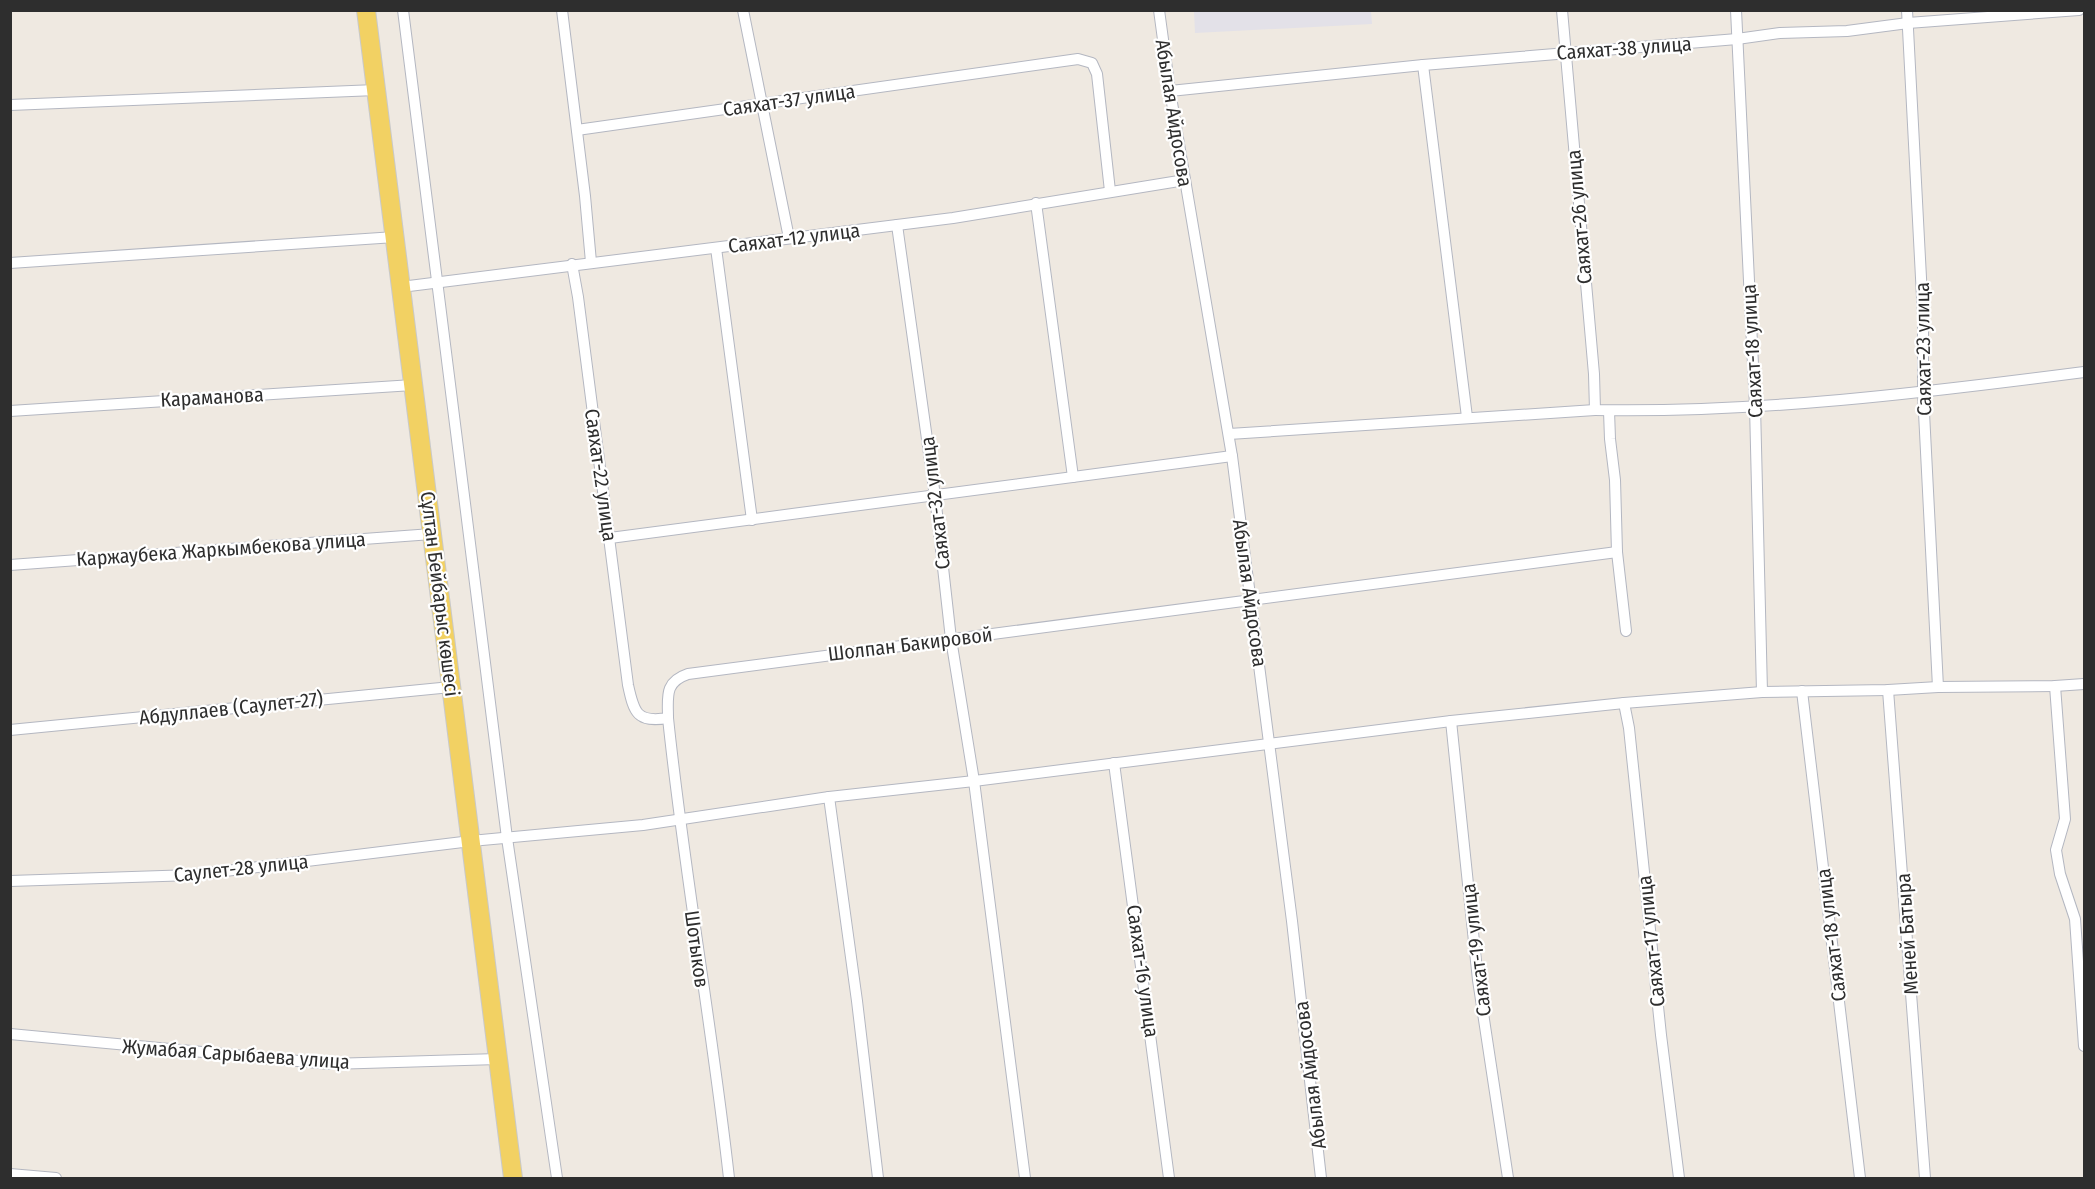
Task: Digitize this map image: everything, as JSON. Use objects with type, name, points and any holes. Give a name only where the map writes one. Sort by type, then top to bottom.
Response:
[{"type":"main road","name":"Сұлтан Бейбарыс көшесі","points":[[366,10],[513,1179]]},
{"type":"street","points":[[403,10],[507,838],[557,1179]]},
{"type":"street","points":[[562,10],[591,262]]},
{"type":"street","points":[[743,10],[789,238]]},
{"type":"street","name":"Абылая Айдосова","points":[[1159,10],[1170,91],[1229,434],[1270,745],[1322,1179]]},
{"type":"street","name":"Саяхат-26 улица","points":[[1562,10],[1594,374],[1595,410]]},
{"type":"street","name":"Саяхат-18 улица","points":[[1736,10],[1755,406],[1762,692]]},
{"type":"street","name":"Саяхат-23 улица","points":[[1907,10],[1923,316],[1923,393],[1938,687]]},
{"type":"street","name":"Саяхат-38 улица","points":[[1170,91],[1566,52],[1737,39],[1780,33],[1847,31],[1908,23],[2079,10]]},
{"type":"street","name":"Саяхат-37 улица","points":[[577,130],[1078,59],[1092,63],[1097,74],[1110,191]]},
{"type":"street","points":[[1423,65],[1467,417]]},
{"type":"street","points":[[10,105],[376,90]]},
{"type":"street","name":"Саяхат-12 улица","points":[[401,287],[953,218],[1185,180]]},
{"type":"street","points":[[1036,203],[1073,477]]},
{"type":"street","name":"Саяхат-32 улица","points":[[897,225],[935,496],[951,639],[974,781],[1025,1179]]},
{"type":"street","points":[[10,262],[395,237]]},
{"type":"street","points":[[716,248],[752,520]]},
{"type":"street","name":"Саяхат-22 улица","points":[[572,264],[628,686],[633,708],[640,717],[652,720],[668,718]]},
{"type":"street","points":[[1229,434],[1595,410],[1755,406],[1923,393],[2085,372]]},
{"type":"street","name":"Караманова","points":[[10,411],[413,385]]},
{"type":"street","points":[[1609,411],[1615,480],[1617,552],[1626,631]]},
{"type":"street","points":[[610,538],[1232,456]]},
{"type":"street","name":"Каржаубека Жаркымбекова улица","points":[[10,564],[432,534]]},
{"type":"street","name":"Шолпан Бакировой","points":[[668,718],[668,693],[671,684],[678,677],[688,674],[1617,552]]},
{"type":"street","name":"Саулет-28 улица","points":[[10,881],[193,875],[471,841],[679,820],[829,797],[1270,745],[1450,721],[1624,703],[1802,690],[1888,690],[2085,684]]},
{"type":"street","points":[[2055,686],[2065,819],[2056,850],[2060,874],[2075,919],[2085,1046]]},
{"type":"street","name":"Абдуллаев (Саулет-27)","points":[[10,730],[451,687]]},
{"type":"street","name":"Саяхат-18 улица","points":[[1802,690],[1860,1179]]},
{"type":"street","name":"Меней Батыра","points":[[1888,690],[1925,1179]]},
{"type":"street","name":"Саяхат-17 улица","points":[[1624,703],[1629,728],[1661,1035],[1679,1179]]},
{"type":"street","name":"Шотыков","points":[[668,718],[679,820],[729,1179]]},
{"type":"street","name":"Саяхат-19 улица","points":[[1450,721],[1478,980],[1508,1179]]},
{"type":"street","name":"Саяхат-16 улица","points":[[1114,763],[1169,1179]]},
{"type":"street","points":[[829,797],[857,1001],[878,1179]]},
{"type":"street","name":"Жумабая Сарыбаева улица","points":[[10,1035],[330,1064],[498,1059]]},
{"type":"street","points":[[10,1174],[56,1179]]},
{"type":"shaded area","points":[[1194,11],[1371,11],[1372,24],[1195,33]]}]
